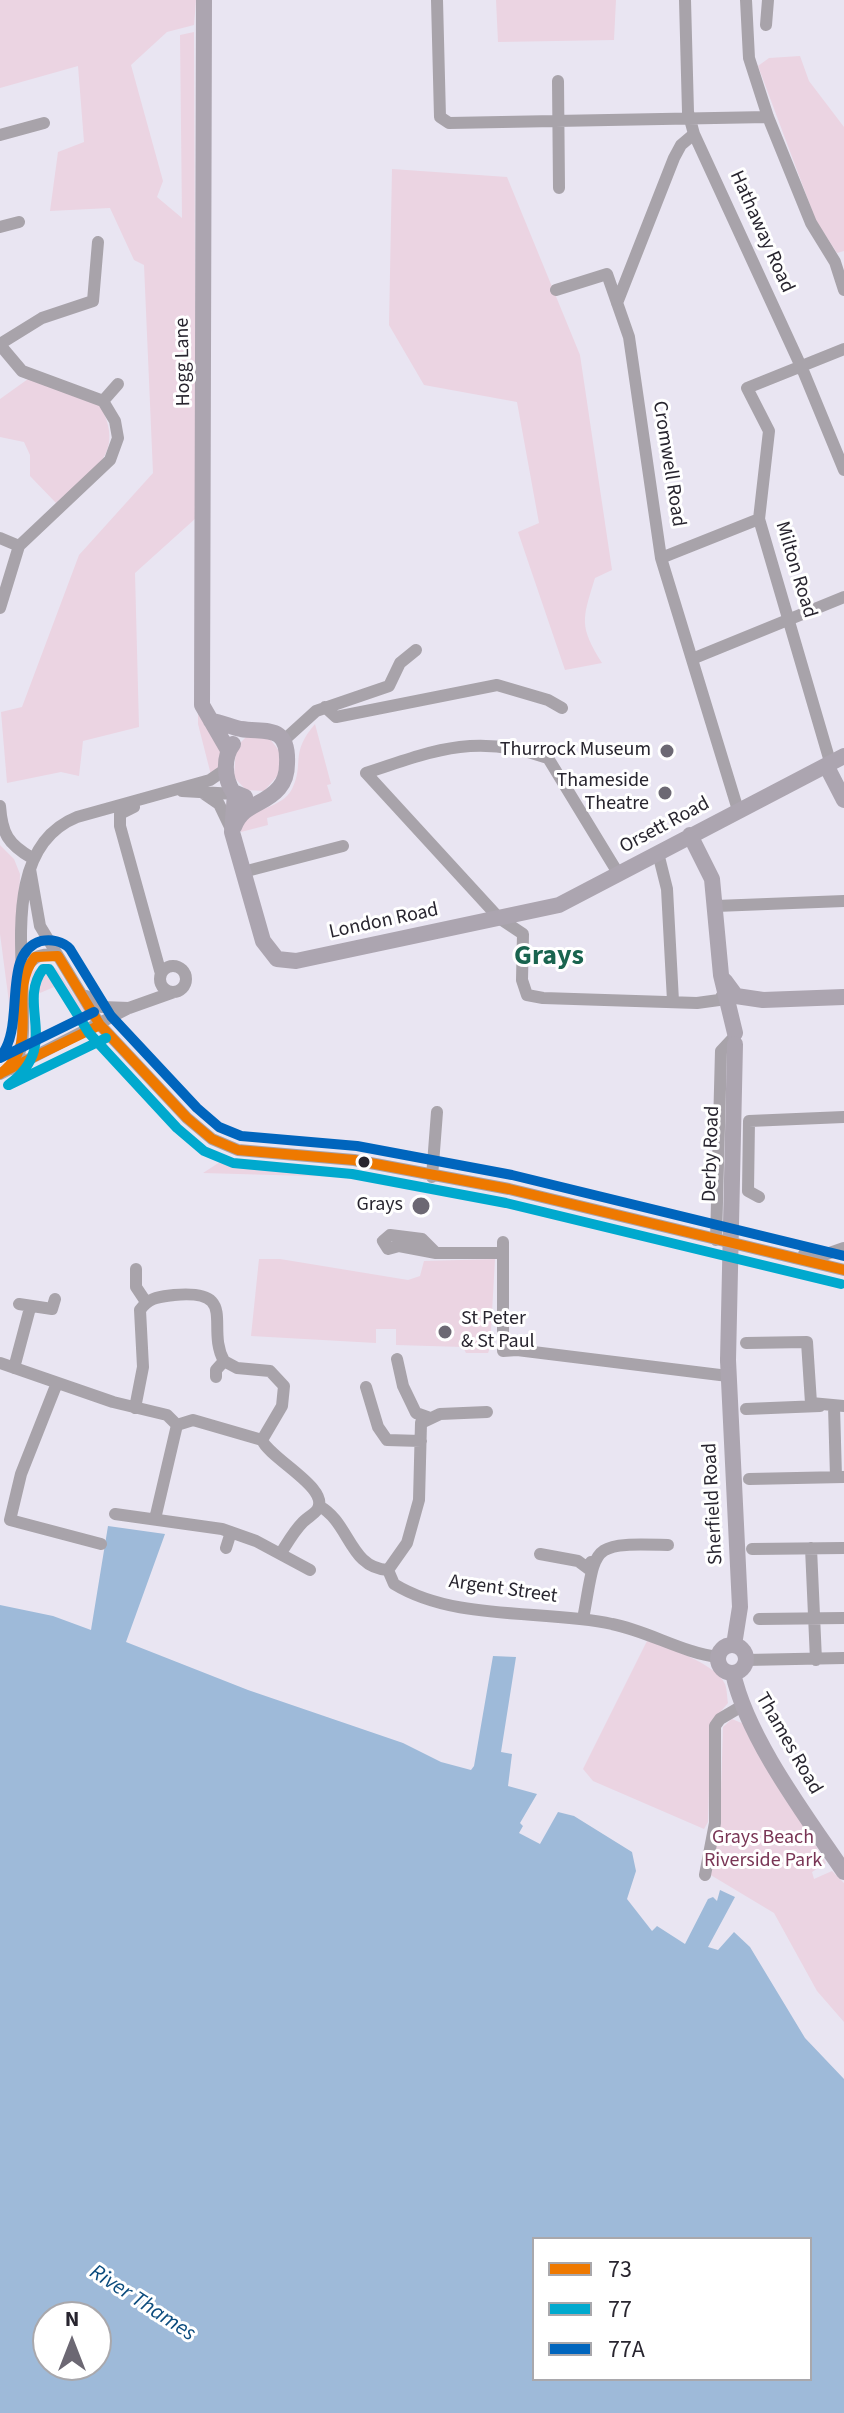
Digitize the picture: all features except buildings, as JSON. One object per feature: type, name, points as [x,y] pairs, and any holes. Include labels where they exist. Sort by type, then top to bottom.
[{"type":"main road","name":"Hogg Lane","points":[[204,0],[202,705],[228,750]]},
{"type":"main road","points":[[211,721],[246,730],[268,730],[283,741],[287,756],[286,772],[280,787],[238,814],[232,832]]},
{"type":"main road","points":[[243,872],[232,832],[235,794],[228,782],[226,769],[228,750],[246,730]]},
{"type":"main road","points":[[834,763],[844,800]]},
{"type":"main road","name":"Orsett Road","points":[[503,920],[564,903],[738,810],[834,763]]},
{"type":"main road","points":[[235,794],[267,797]]},
{"type":"main road","name":"Derby Road","points":[[690,835],[712,879],[721,975],[735,1038],[728,1368]]},
{"type":"main road","name":"London Road","points":[[243,872],[263,941],[277,959],[296,961],[503,920]]},
{"type":"main road","points":[[721,975],[736,996],[763,1000],[844,997]]},
{"type":"main road","points":[[735,1038],[742,1011],[763,1000]]},
{"type":"main road","name":"Sherfield Road","points":[[728,1368],[740,1607],[734,1645]]},
{"type":"main road","points":[[734,1645],[745,1652],[746,1660],[740,1670],[733,1673],[722,1668],[718,1657],[722,1649],[734,1645]]},
{"type":"main road","name":"Thames Road","points":[[733,1673],[742,1706],[801,1809],[844,1872]]},
{"type":"street","points":[[437,0],[440,117],[449,123],[690,121],[768,117]]},
{"type":"street","name":"Hathaway Road","points":[[685,0],[690,121],[694,134],[844,470]]},
{"type":"street","points":[[746,0],[749,58],[768,117],[811,223],[835,262],[844,290]]},
{"type":"street","points":[[766,25],[768,0]]},
{"type":"street","points":[[558,81],[559,188]]},
{"type":"street","points":[[0,135],[38,128]]},
{"type":"street","points":[[617,303],[674,158],[681,145],[694,134]]},
{"type":"street","points":[[0,608],[19,546],[110,460],[116,447],[117,429],[103,401],[22,371],[0,344],[42,318],[89,305],[96,294],[94,249]]},
{"type":"street","name":"Cromwell Road","points":[[556,290],[607,274],[629,337],[661,558],[738,810]]},
{"type":"street","points":[[799,367],[844,349]]},
{"type":"street","name":"Milton Road","points":[[799,367],[747,388],[769,431],[759,519],[834,763]]},
{"type":"street","points":[[103,401],[118,384]]},
{"type":"street","points":[[661,558],[759,519]]},
{"type":"street","points":[[0,538],[19,546]]},
{"type":"street","points":[[692,659],[844,597]]},
{"type":"street","points":[[283,741],[325,707],[389,686],[400,663],[416,650]]},
{"type":"street","points":[[325,707],[336,717],[497,685],[548,700],[562,708]]},
{"type":"street","points":[[618,873],[548,758],[509,745],[458,746],[432,750],[366,773],[503,920],[523,934],[522,980],[527,995],[673,1001],[719,1000],[724,993]]},
{"type":"street","points":[[5,1071],[19,1056],[23,1039],[21,931],[31,864],[42,840],[60,824],[216,778],[226,769]]},
{"type":"street","points":[[166,792],[235,794]]},
{"type":"street","points":[[200,792],[219,804],[232,832]]},
{"type":"street","points":[[142,799],[120,814],[128,860],[162,986],[174,992]]},
{"type":"street","points":[[0,806],[3,833],[31,864],[36,914],[100,1025],[201,1132],[238,1150],[354,1160],[509,1189],[716,1240],[789,1254],[839,1269]]},
{"type":"street","points":[[243,872],[343,846]]},
{"type":"street","points":[[658,853],[667,889],[673,1001]]},
{"type":"street","points":[[716,906],[844,901]]},
{"type":"street","points":[[5,1071],[129,1008],[182,988],[186,976],[180,967],[172,966],[152,943]]},
{"type":"street","points":[[22,978],[35,957],[46,954],[58,956]]},
{"type":"street","points":[[142,1003],[153,992],[160,976],[172,966]]},
{"type":"street","points":[[84,994],[102,1007],[129,1008]]},
{"type":"street","points":[[716,1240],[721,1051],[735,1038]]},
{"type":"street","points":[[23,1039],[30,1052],[46,1051]]},
{"type":"street","points":[[432,1177],[437,1112]]},
{"type":"street","points":[[759,1197],[748,1191],[749,1121],[844,1117]]},
{"type":"street","points":[[436,1253],[503,1247],[503,1351],[728,1368]]},
{"type":"street","points":[[789,1254],[830,1254],[844,1248]]},
{"type":"street","points":[[830,1254],[839,1269]]},
{"type":"street","points":[[136,1269],[136,1287],[146,1302]]},
{"type":"street","points":[[135,1408],[143,1367],[139,1315],[146,1302],[156,1297],[190,1294],[208,1298],[218,1311],[218,1346],[224,1361],[237,1368],[270,1371],[284,1386],[282,1406],[262,1440],[193,1420],[177,1425]]},
{"type":"street","points":[[14,1368],[25,1306],[47,1311],[52,1309],[55,1299]]},
{"type":"street","points":[[746,1343],[807,1342],[809,1397],[811,1403],[820,1406]]},
{"type":"street","points":[[397,1359],[403,1386],[416,1413],[430,1418]]},
{"type":"street","points":[[216,1377],[216,1370],[224,1361]]},
{"type":"street","points":[[0,1363],[135,1408],[167,1415],[177,1425]]},
{"type":"street","points":[[57,1383],[5,1519],[101,1544]]},
{"type":"street","points":[[366,1387],[363,1402],[387,1440],[421,1441]]},
{"type":"street","points":[[746,1409],[839,1406],[840,1477],[749,1479]]},
{"type":"street","points":[[388,1570],[407,1543],[419,1500],[421,1423],[440,1414],[487,1412]]},
{"type":"street","points":[[155,1519],[177,1425]]},
{"type":"street","name":"Argent Street","points":[[262,1440],[267,1450],[316,1491],[319,1506],[336,1519],[363,1562],[372,1569],[388,1570],[394,1584],[426,1598],[502,1612],[614,1624],[718,1657]]},
{"type":"street","points":[[281,1553],[293,1533],[319,1506]]},
{"type":"street","points":[[115,1514],[231,1532],[281,1553],[310,1570]]},
{"type":"street","points":[[226,1548],[231,1532]]},
{"type":"street","points":[[590,1570],[610,1545],[668,1545]]},
{"type":"street","points":[[811,1548],[816,1660]]},
{"type":"street","points":[[752,1549],[844,1548]]},
{"type":"street","points":[[583,1619],[592,1552]]},
{"type":"street","points":[[540,1554],[578,1561],[590,1570]]},
{"type":"street","points":[[759,1619],[844,1618]]},
{"type":"street","points":[[746,1660],[844,1658]]},
{"type":"street","points":[[705,1875],[715,1823],[715,1726],[720,1719],[742,1706]]},
{"type":"green space","points":[[0,0],[196,0],[194,25],[167,32],[131,65],[163,181],[157,197],[182,218],[180,35],[194,32],[196,518],[135,573],[139,727],[83,741],[79,776],[61,772],[7,783],[1,712],[22,707],[79,555],[153,473],[144,265],[134,260],[110,208],[50,211],[58,152],[84,142],[78,66],[0,88]]},
{"type":"green space","points":[[496,0],[616,0],[614,40],[498,42]]},
{"type":"green space","points":[[800,56],[809,81],[844,127],[844,251],[837,253],[816,221],[758,66],[769,58]]},
{"type":"green space","points":[[392,169],[507,177],[580,355],[612,570],[595,578],[585,614],[589,640],[602,663],[565,670],[518,532],[539,523],[517,402],[424,385],[389,325]]},
{"type":"green space","points":[[28,379],[100,405],[107,423],[107,450],[101,461],[56,503],[30,476],[30,455],[24,442],[0,437],[0,399]]},
{"type":"green space","points":[[198,708],[220,740],[222,763],[211,775],[198,724]]},
{"type":"green space","points":[[315,724],[331,784],[327,785],[332,801],[267,818],[268,825],[241,832],[240,825],[245,819],[281,801],[292,789],[302,743]]},
{"type":"green space","points":[[247,736],[270,739],[280,752],[279,774],[264,791],[246,790],[234,777],[236,747]]},
{"type":"green space","points":[[0,845],[14,859],[20,874],[15,1048],[0,934]]},
{"type":"green space","points":[[44,964],[56,968],[88,1016],[82,1024],[61,984],[33,996],[35,1033],[40,1043],[36,1045],[30,1039],[30,973]]},
{"type":"green space","points":[[223,1160],[379,1178],[203,1173]]},
{"type":"green space","points":[[259,1259],[280,1259],[408,1280],[420,1276],[424,1261],[495,1259],[490,1348],[488,1353],[466,1353],[463,1347],[396,1345],[396,1329],[376,1329],[376,1343],[251,1336]]},
{"type":"green space","points":[[647,1641],[701,1663],[720,1676],[726,1686],[728,1703],[711,1723],[708,1822],[704,1829],[593,1781],[583,1769]]},
{"type":"green space","name":"Grays Beach Riverside Park","points":[[732,1719],[744,1724],[826,1863],[812,1872],[814,1879],[832,1871],[844,1883],[844,2022],[817,1991],[774,1913],[709,1874],[720,1823],[723,1727]]},
{"type":"water","name":"River Thames","points":[[108,1526],[165,1534],[126,1642],[248,1690],[403,1743],[441,1762],[471,1770],[493,1656],[516,1657],[501,1752],[512,1754],[508,1786],[537,1794],[520,1823],[523,1826],[519,1833],[540,1844],[558,1812],[574,1816],[632,1852],[636,1871],[627,1899],[652,1931],[657,1926],[685,1944],[708,1899],[713,1897],[717,1901],[720,1890],[735,1897],[708,1947],[718,1950],[734,1932],[750,1947],[805,2038],[844,2079],[844,2413],[0,2413],[0,1605],[53,1616],[91,1630]]},
{"type":"transit line","name":"77A","points":[[0,1057],[8,1044],[12,1028],[21,960],[29,948],[41,941],[57,941],[70,949],[111,1016],[197,1108],[219,1127],[241,1136],[357,1146],[512,1175],[844,1256]]},
{"type":"transit line","name":"73","points":[[0,1074],[20,1048],[23,987],[27,972],[35,957],[58,956],[100,1025],[187,1118],[212,1139],[238,1150],[354,1160],[509,1189],[844,1270]]},
{"type":"transit line","name":"77","points":[[8,1085],[24,1070],[32,1055],[36,1041],[36,983],[43,969],[49,969],[89,1033],[177,1128],[204,1151],[233,1163],[352,1174],[506,1203],[841,1284]]},
{"type":"transit line","name":"77A","points":[[0,1058],[94,1012]]},
{"type":"transit line","name":"73","points":[[3,1072],[100,1025]]},
{"type":"transit line","name":"77","points":[[9,1085],[106,1038]]},
{"type":"place","name":"Thurrock Museum","points":[[667,751]]},
{"type":"place","name":"Thameside Theatre","points":[[665,793]]},
{"type":"place","name":"Grays","points":[[421,1206]]},
{"type":"place","name":"St Peter & St Paul","points":[[445,1332]]},
{"type":"district","name":"Grays","points":[[549,958]]}]
